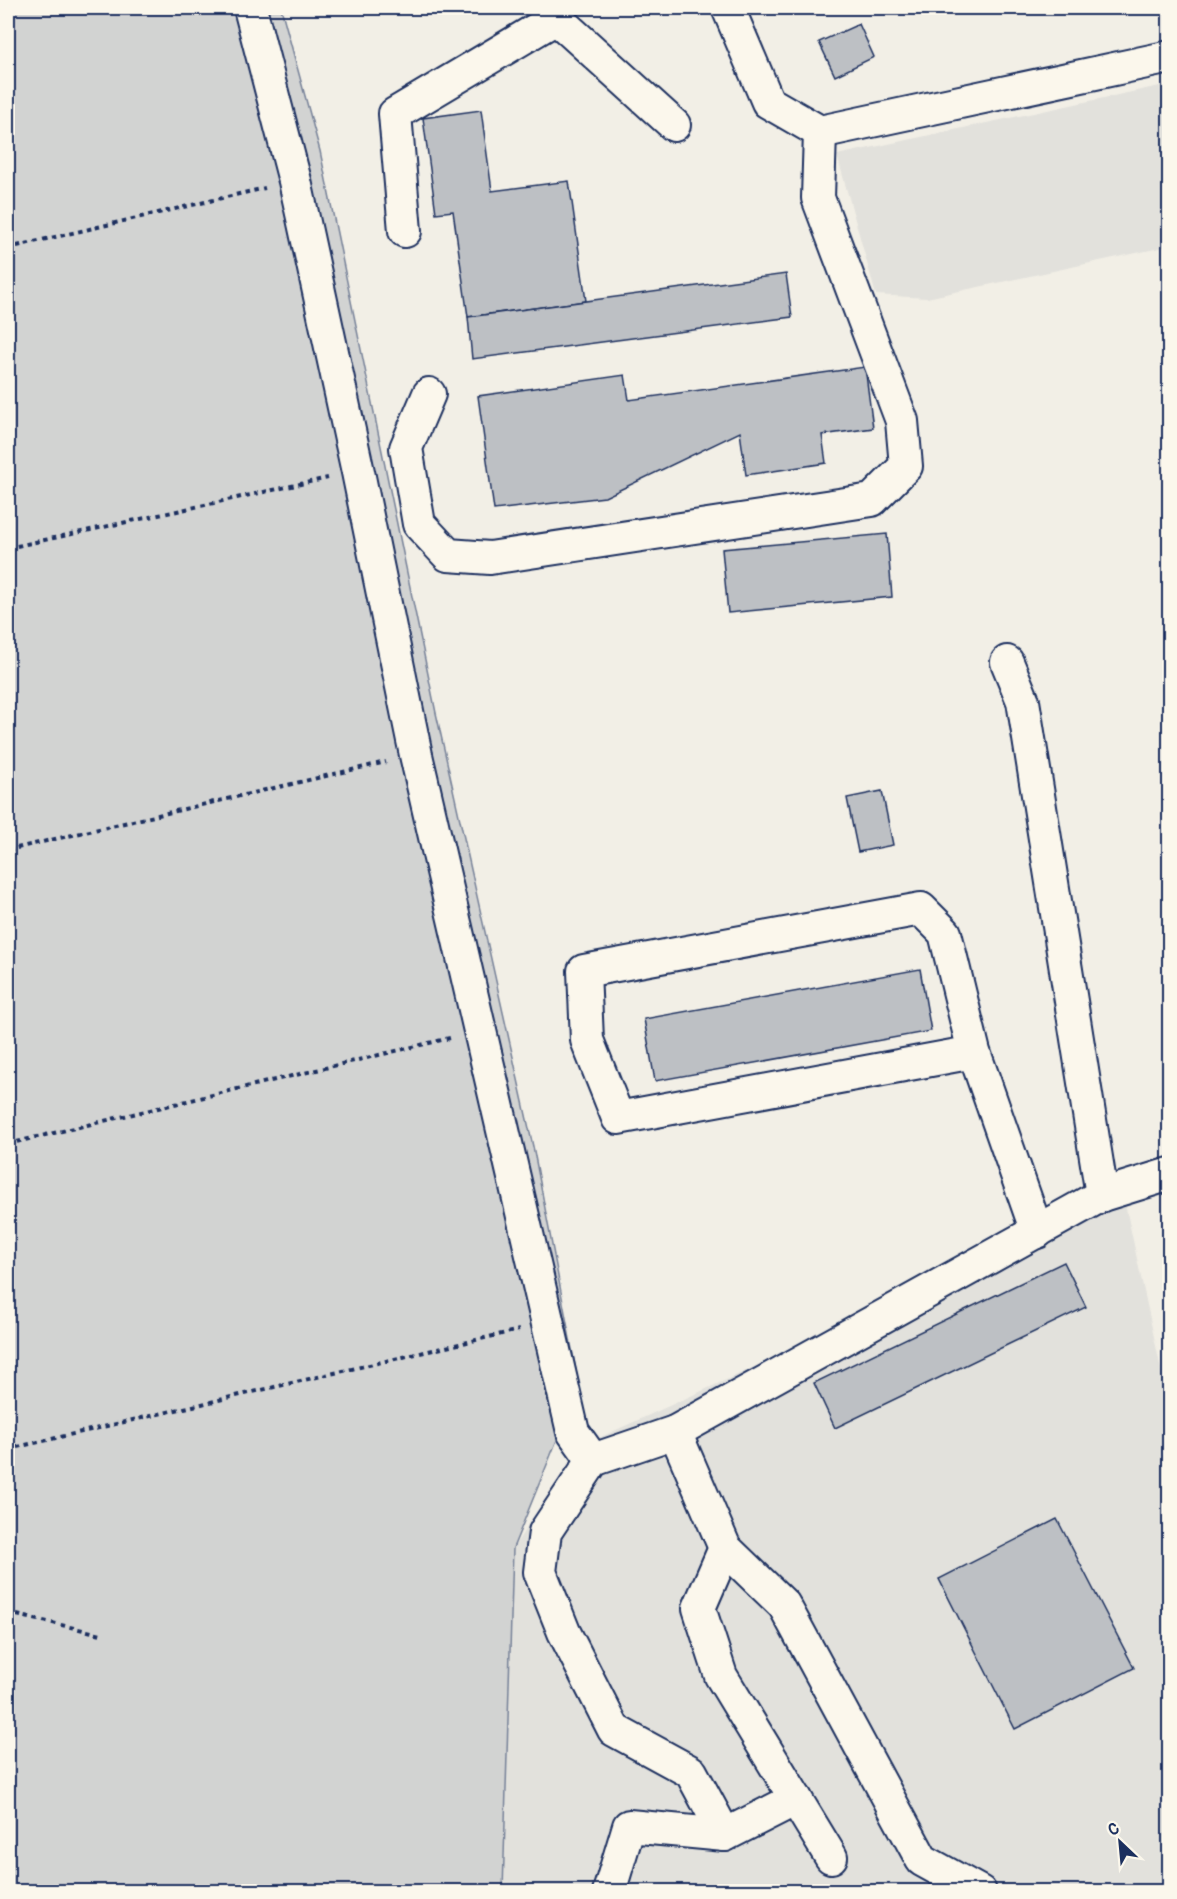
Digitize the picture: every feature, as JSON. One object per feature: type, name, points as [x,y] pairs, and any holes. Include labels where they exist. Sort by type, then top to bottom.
[{"type":"street","points":[[250,8],[295,181],[416,755],[573,1432],[593,1460]]},
{"type":"street","points":[[728,8],[768,102],[820,132],[1170,57]]},
{"type":"street","points":[[405,231],[395,114],[558,13],[674,125]]},
{"type":"street","points":[[429,394],[406,448],[419,524],[448,555],[490,558],[872,500],[906,466],[902,421],[818,198],[820,132]]},
{"type":"street","points":[[1007,662],[1023,701],[1102,1195]]},
{"type":"street","points":[[974,1052],[618,1118],[587,1040],[584,971],[921,909],[945,933],[974,1052],[1037,1232]]},
{"type":"street","points":[[725,1834],[691,1772],[614,1730],[564,1632],[540,1572],[545,1532],[593,1460],[675,1431],[1102,1195],[1170,1174]]},
{"type":"street","points":[[675,1431],[725,1548],[784,1605],[922,1860],[980,1892]]},
{"type":"street","points":[[725,1548],[699,1608],[722,1676],[831,1857]]},
{"type":"street","points":[[609,1892],[629,1826],[725,1834],[796,1799]]},
{"type":"path","points":[[8,248],[295,181]]},
{"type":"path","points":[[8,548],[358,472]]},
{"type":"path","points":[[8,850],[416,755]]},
{"type":"path","points":[[8,1144],[480,1031]]},
{"type":"path","points":[[8,1447],[13,1448],[549,1323]]},
{"type":"path","points":[[8,1613],[101,1634]]},
{"type":"shaded area","points":[[8,8],[281,8],[320,151],[436,713],[534,1151],[579,1386],[513,1548],[503,1891],[8,1892]]},
{"type":"shaded area","points":[[1169,84],[1169,246],[927,298],[876,295],[837,155]]},
{"type":"shaded area","points":[[1124,1199],[1169,1406],[1169,1891],[503,1892],[513,1548],[581,1446]]},
{"type":"building","points":[[859,24],[874,57],[835,76],[819,42]]},
{"type":"building","points":[[481,110],[492,191],[569,181],[586,301],[468,317],[453,211],[436,213],[423,118]]},
{"type":"building","points":[[786,274],[792,317],[472,359],[468,317]]},
{"type":"building","points":[[865,367],[873,428],[822,435],[826,463],[746,475],[740,432],[605,497],[494,510],[478,396],[625,375],[629,400]]},
{"type":"building","points":[[887,534],[892,597],[728,613],[722,549]]},
{"type":"building","points":[[882,791],[893,845],[858,852],[847,798]]},
{"type":"building","points":[[920,969],[931,1031],[655,1081],[644,1019]]},
{"type":"building","points":[[1064,1262],[1086,1307],[835,1428],[814,1383]]},
{"type":"building","points":[[1057,1519],[1134,1668],[1015,1729],[939,1579]]}]
